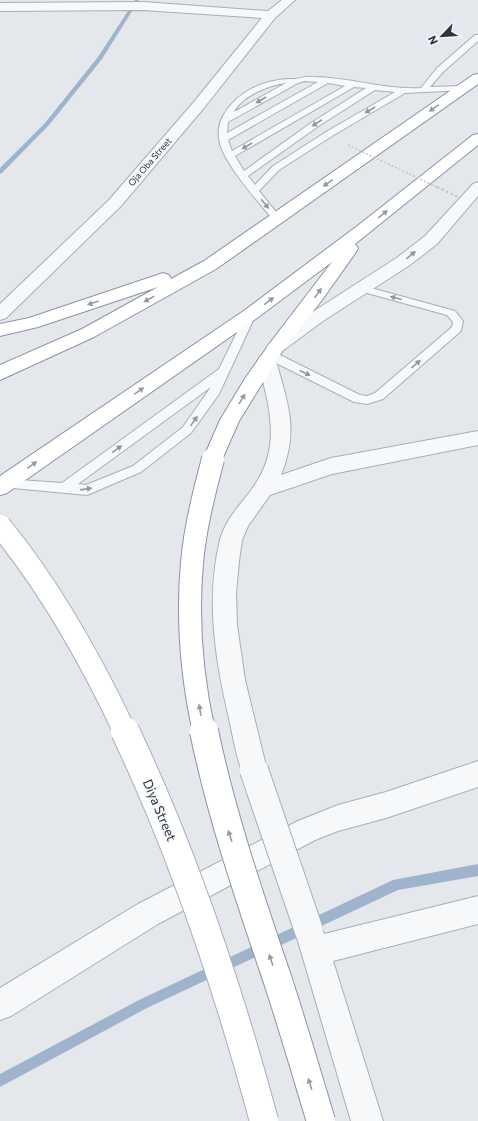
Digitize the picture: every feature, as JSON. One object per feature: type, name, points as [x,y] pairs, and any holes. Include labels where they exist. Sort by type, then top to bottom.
[{"type":"main road","points":[[0,385],[88,332],[210,265],[478,78]]},
{"type":"main road","points":[[3,485],[251,314],[362,231],[478,138]]},
{"type":"main road","points":[[321,1121],[290,1018],[221,811],[205,744],[197,694],[191,617],[192,565],[200,510],[213,460],[230,420],[271,355],[316,296],[362,231]]},
{"type":"main road","points":[[0,330],[46,318],[210,265]]},
{"type":"main road","points":[[0,373],[88,332]]},
{"type":"main road","name":"Diya Street","points":[[0,526],[59,607],[114,707],[165,818],[209,932],[248,1057],[264,1121]]},
{"type":"street","name":"Oja Oba Street","points":[[0,314],[115,203],[198,106],[271,16],[289,0]]},
{"type":"street","points":[[0,7],[123,5],[271,16]]},
{"type":"street","points":[[367,1121],[312,941],[254,770],[236,696],[226,632],[226,571],[232,538],[248,508],[263,489],[275,466],[282,428],[271,355],[317,317],[404,261],[431,240],[478,187]]},
{"type":"street","points":[[263,489],[332,466],[478,438]]},
{"type":"street","points":[[0,1005],[148,914],[307,830],[338,818],[386,805],[478,774]]},
{"type":"street","points":[[312,941],[478,910]]},
{"type":"lane","points":[[423,90],[440,70],[478,37]]},
{"type":"lane","points":[[278,219],[229,156],[223,139],[222,130],[224,121],[233,106],[258,89],[280,80],[304,79],[403,91],[462,88]]},
{"type":"lane","points":[[223,139],[326,81]]},
{"type":"lane","points":[[229,156],[353,84]]},
{"type":"lane","points":[[244,174],[314,125],[374,87]]},
{"type":"lane","points":[[254,190],[276,168],[329,134],[403,91]]},
{"type":"lane","points":[[271,355],[358,399],[367,400],[379,396],[457,328],[458,321],[451,313],[360,288]]},
{"type":"lane","points":[[3,485],[87,490],[137,469],[187,430],[213,394],[251,314]]},
{"type":"lane","points":[[64,489],[225,370]]},
{"type":"path","points":[[348,145],[460,198]]},
{"type":"waterway","points":[[0,172],[47,124],[100,58],[137,0]]},
{"type":"waterway","points":[[0,1081],[143,1004],[397,884],[478,870]]}]
